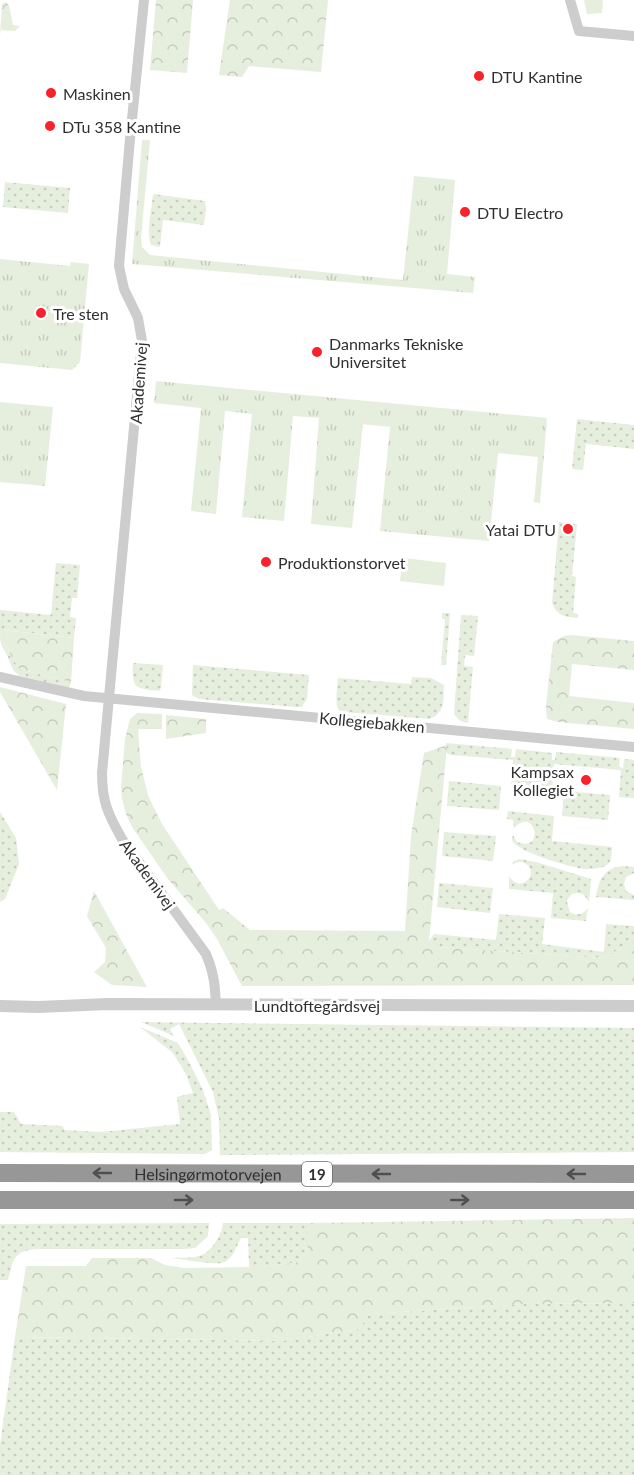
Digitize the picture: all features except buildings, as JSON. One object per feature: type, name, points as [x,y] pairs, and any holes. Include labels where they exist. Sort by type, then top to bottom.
[{"type":"highway","name":"Helsingørmotorvejen","points":[[0,1173],[634,1174]]},
{"type":"highway","name":"Helsingørmotorvejen","points":[[0,1200],[634,1200]]},
{"type":"street","name":"Akademivej","points":[[144,0],[119,266],[124,289],[138,318],[142,341],[102,789],[104,804],[122,839],[206,954],[215,981],[216,1005]]},
{"type":"street","points":[[570,0],[579,31],[634,36]]},
{"type":"street","points":[[0,677],[72,694],[109,699]]},
{"type":"street","name":"Kollegiebakken","points":[[109,699],[634,747]]},
{"type":"street","name":"Lundtoftegårdsvej","points":[[0,1006],[108,1004],[634,1006]]},
{"type":"green space","points":[[156,0],[193,0],[187,73],[150,70]]},
{"type":"green space","points":[[230,0],[328,0],[321,72],[249,66],[242,77],[219,75]]},
{"type":"green space","points":[[584,0],[603,0],[602,13],[587,14]]},
{"type":"green space","points":[[6,2],[13,25],[20,26],[15,31],[1,30],[0,35],[2,4]]},
{"type":"green space","points":[[142,140],[150,140],[141,238],[142,247],[150,255],[403,280],[414,176],[455,180],[447,274],[475,277],[473,293],[132,264]]},
{"type":"green space","points":[[5,182],[70,188],[68,213],[3,207]]},
{"type":"green space","points":[[153,194],[205,201],[204,225],[163,220],[160,247],[151,245],[149,227]]},
{"type":"green space","points":[[0,259],[70,266],[71,262],[89,264],[80,362],[72,370],[0,363]]},
{"type":"green space","points":[[156,381],[547,418],[540,503],[534,502],[538,457],[498,453],[489,541],[380,531],[390,427],[363,424],[352,528],[311,524],[319,418],[293,416],[284,521],[242,517],[252,414],[225,411],[216,514],[191,511],[201,408],[154,403]]},
{"type":"green space","points":[[0,402],[53,407],[45,486],[0,482]]},
{"type":"green space","points":[[577,419],[634,425],[634,449],[586,444],[583,470],[572,469]]},
{"type":"green space","points":[[559,522],[577,524],[572,576],[576,577],[573,613],[578,614],[578,618],[562,615],[556,611],[552,603]]},
{"type":"green space","points":[[403,558],[446,563],[444,586],[400,581]]},
{"type":"green space","points":[[56,563],[80,565],[77,598],[72,598],[70,617],[76,618],[74,638],[0,631],[0,610],[51,615]]},
{"type":"green space","points":[[442,613],[450,613],[446,665],[441,665],[445,619],[442,619]]},
{"type":"green space","points":[[461,615],[478,616],[474,656],[465,655],[464,666],[473,667],[468,723],[463,722],[454,714]]},
{"type":"green space","points":[[0,631],[74,638],[71,682],[19,669],[0,636]]},
{"type":"green space","points":[[571,635],[634,641],[634,670],[572,664],[569,696],[634,703],[634,729],[547,719],[546,706],[553,642]]},
{"type":"green space","points":[[0,636],[19,669],[71,682],[69,688],[20,676],[12,667],[1,644]]},
{"type":"green space","points":[[133,663],[163,665],[159,691],[136,686],[133,678]]},
{"type":"green space","points":[[193,665],[309,675],[307,698],[302,707],[199,699],[192,694]]},
{"type":"green space","points":[[412,677],[431,678],[444,685],[441,710],[429,719],[339,710],[336,699],[338,678],[411,684]]},
{"type":"green space","points":[[0,687],[66,704],[57,790],[0,692]]},
{"type":"green space","points":[[137,713],[162,714],[162,729],[138,729],[141,767],[148,795],[162,824],[219,910],[223,908],[250,930],[405,931],[411,836],[424,753],[447,745],[429,941],[435,947],[604,958],[628,944],[634,944],[634,985],[242,986],[217,939],[168,879],[132,827],[126,814],[121,787],[125,739],[130,719]]},
{"type":"green space","points":[[166,715],[206,719],[206,733],[166,739]]},
{"type":"green space","points":[[446,743],[512,749],[511,757],[515,757],[516,749],[552,753],[552,760],[555,760],[556,752],[620,758],[619,766],[623,769],[624,759],[634,760],[634,798],[619,797],[621,770],[554,764],[552,790],[511,787],[513,760],[451,755],[445,752]]},
{"type":"green space","points":[[449,781],[501,786],[499,810],[447,806]]},
{"type":"green space","points":[[564,791],[610,795],[608,820],[562,816]]},
{"type":"green space","points":[[508,811],[554,816],[552,841],[612,847],[610,861],[603,867],[585,869],[527,852],[515,844],[512,839],[513,835],[517,842],[526,844],[532,841],[534,831],[532,825],[521,822],[514,828],[513,820],[507,819]]},
{"type":"green space","points":[[0,812],[16,838],[19,864],[5,899],[0,902]]},
{"type":"green space","points":[[444,832],[496,836],[493,861],[442,856]]},
{"type":"green space","points":[[519,859],[591,879],[589,902],[584,895],[576,893],[569,897],[567,902],[570,912],[575,914],[582,913],[588,908],[586,921],[551,918],[553,893],[509,889],[509,876],[519,883],[523,883],[530,877],[530,868],[524,863],[519,862],[512,865]]},
{"type":"green space","points":[[623,866],[634,867],[634,873],[626,877],[624,884],[626,891],[634,895],[634,900],[596,897],[599,885],[607,872]]},
{"type":"green space","points":[[439,883],[493,888],[490,913],[437,907]]},
{"type":"green space","points":[[94,891],[147,987],[112,985],[94,972],[105,962],[106,948],[87,916]]},
{"type":"green space","points":[[499,914],[545,918],[542,944],[604,952],[606,924],[634,926],[634,944],[628,944],[604,958],[435,947],[429,941],[434,934],[496,940]]},
{"type":"green space","points":[[141,1022],[634,1028],[634,1152],[220,1155],[219,1119],[213,1092],[179,1024],[170,1029],[174,1036]]},
{"type":"green space","points":[[140,1027],[178,1043],[203,1090],[211,1115],[212,1150],[205,1154],[0,1152],[0,1112],[14,1112],[21,1124],[63,1126],[64,1130],[101,1132],[180,1124],[177,1097],[193,1093],[186,1074],[173,1053]]},
{"type":"green space","points":[[634,1218],[634,1303],[524,1304],[369,1314],[359,1329],[281,1341],[15,1337],[26,1266],[86,1266],[92,1258],[151,1258],[165,1265],[184,1268],[261,1267],[299,1262],[308,1246],[308,1223]]},
{"type":"green space","points":[[209,1223],[208,1236],[195,1248],[28,1250],[15,1258],[8,1280],[0,1280],[0,1224]]},
{"type":"green space","points":[[223,1223],[308,1223],[308,1246],[299,1262],[261,1267],[249,1267],[248,1238],[241,1238],[233,1254],[225,1262],[207,1263],[172,1258],[195,1257],[206,1253],[216,1241]]},
{"type":"green space","points":[[634,1303],[634,1475],[0,1475],[0,1445],[15,1337],[281,1341],[359,1329],[369,1314],[524,1304]]},
{"type":"place","name":"DTU Kantine","points":[[479,76]]},
{"type":"place","name":"Maskinen","points":[[51,93]]},
{"type":"place","name":"DTu 358 Kantine","points":[[50,126]]},
{"type":"place","name":"DTU Electro","points":[[465,212]]},
{"type":"place","name":"Tre sten","points":[[41,313]]},
{"type":"place","name":"Danmarks Tekniske Universitet","points":[[317,352]]},
{"type":"place","name":"Yatai DTU","points":[[568,529]]},
{"type":"place","name":"Produktionstorvet","points":[[266,562]]},
{"type":"place","name":"Kampsax Kollegiet","points":[[586,780]]}]
